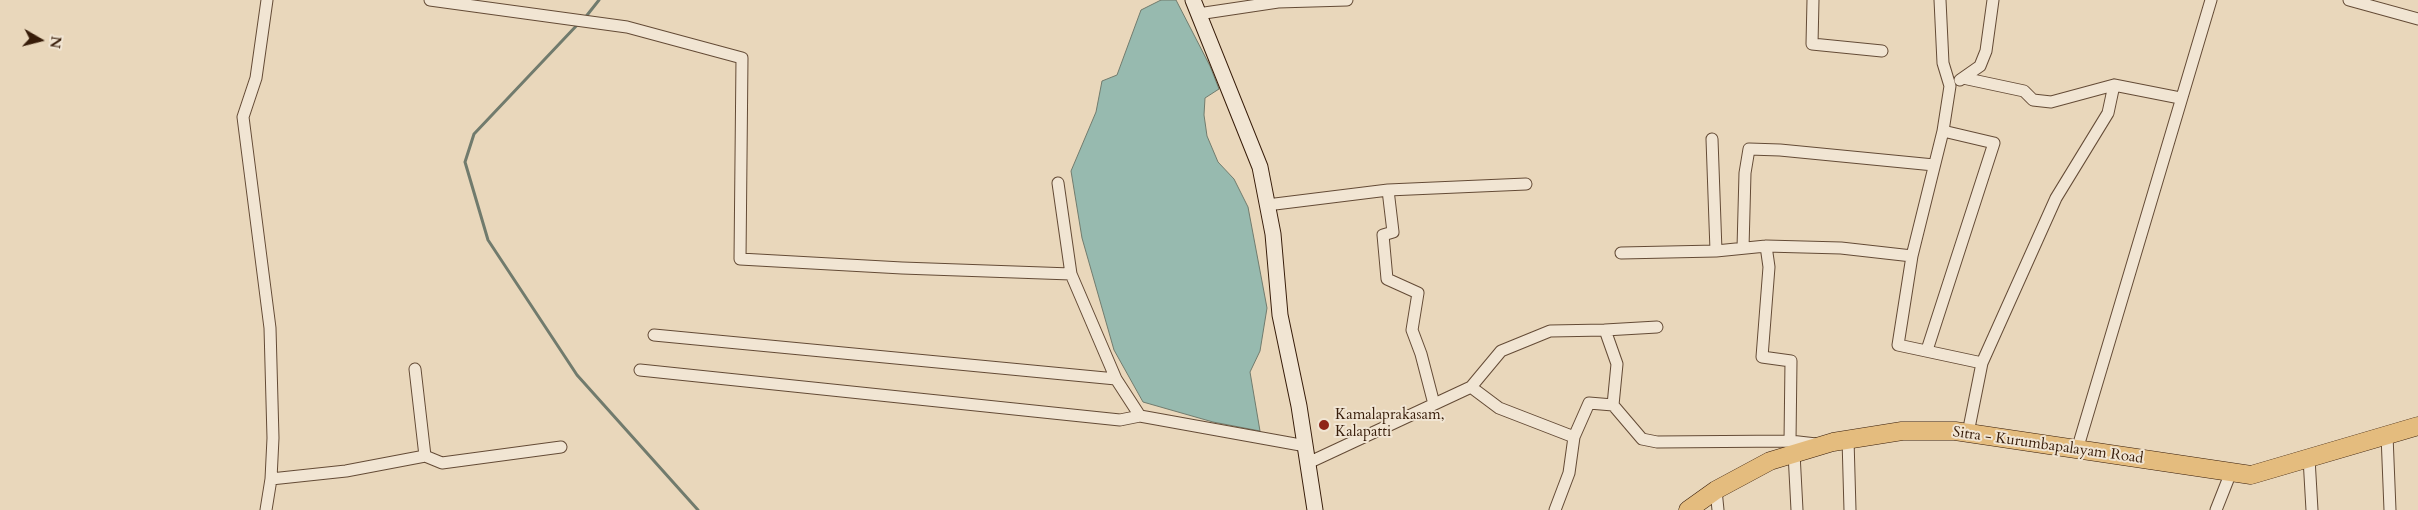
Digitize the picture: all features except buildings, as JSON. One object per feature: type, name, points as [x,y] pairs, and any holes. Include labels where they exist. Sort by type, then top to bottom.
[{"type":"main road","points":[[1196,7],[1260,167],[1273,234],[1280,316],[1306,446],[1315,510]]},
{"type":"main road","name":"Sitra - Kurumbapalayam Road","points":[[1688,510],[1716,490],[1792,447],[1824,444],[1902,431],[1968,433],[2250,475],[2418,426]]},
{"type":"street","points":[[266,510],[271,479],[273,438],[270,328],[243,117],[256,78],[268,0]]},
{"type":"street","points":[[430,0],[627,27],[742,58],[740,259],[902,268],[1071,274]]},
{"type":"street","points":[[1196,7],[1347,0]]},
{"type":"street","points":[[1813,0],[1812,44],[1882,51]]},
{"type":"street","points":[[1940,0],[1943,63],[1950,86],[1943,131],[1912,256],[1898,345],[1982,363]]},
{"type":"street","points":[[1950,86],[1980,66],[1986,51],[1993,0]]},
{"type":"street","points":[[2078,450],[2180,98],[2211,0]]},
{"type":"street","points":[[2349,0],[2418,19]]},
{"type":"street","points":[[1963,78],[2024,91],[2033,100],[2051,102],[2114,86],[2180,98]]},
{"type":"street","points":[[1968,433],[1982,363],[2056,198],[2108,113],[2114,86]]},
{"type":"street","points":[[1927,350],[1994,143],[1943,131]]},
{"type":"street","points":[[1712,139],[1716,251]]},
{"type":"street","points":[[1743,248],[1745,181],[1749,149],[1780,150],[1934,165]]},
{"type":"street","points":[[1058,183],[1071,274],[1093,320],[1116,379],[1140,416]]},
{"type":"street","points":[[1267,205],[1388,190],[1526,184]]},
{"type":"street","points":[[1388,190],[1393,232],[1383,235],[1387,280],[1418,293],[1412,330],[1421,354],[1434,404]]},
{"type":"street","points":[[1621,253],[1716,251],[1766,246],[1841,248],[1912,256]]},
{"type":"street","points":[[1766,246],[1769,267],[1762,357],[1791,362],[1792,447],[1797,510]]},
{"type":"street","points":[[1308,463],[1471,387],[1501,351],[1550,331],[1657,327]]},
{"type":"street","points":[[1605,330],[1617,364],[1613,405]]},
{"type":"street","points":[[654,334],[1116,379]]},
{"type":"street","points":[[415,369],[425,456]]},
{"type":"street","points":[[640,370],[1120,420],[1140,416],[1306,446]]},
{"type":"street","points":[[1471,387],[1499,408],[1574,437]]},
{"type":"street","points":[[1556,510],[1570,473],[1574,437],[1589,403],[1613,405],[1642,438],[1657,442],[1792,447]]},
{"type":"street","points":[[2387,435],[2390,510]]},
{"type":"street","points":[[1848,439],[1850,510]]},
{"type":"street","points":[[271,479],[346,471],[425,456],[442,463],[561,447]]},
{"type":"street","points":[[2309,458],[2312,510]]},
{"type":"street","points":[[2216,510],[2231,472]]},
{"type":"street","points":[[1716,490],[1718,510]]},
{"type":"water","points":[[1161,0],[1176,0],[1210,66],[1219,89],[1205,98],[1204,115],[1207,136],[1218,162],[1234,179],[1248,207],[1267,308],[1260,351],[1250,372],[1260,431],[1213,422],[1143,402],[1114,350],[1082,238],[1071,171],[1096,112],[1102,81],[1117,75],[1141,10]]},
{"type":"waterway","points":[[584,19],[599,0]]},
{"type":"waterway","points":[[579,23],[474,134],[465,162],[488,240],[577,375],[698,510]]},
{"type":"place","name":"Kamalaprakasam, Kalapatti","points":[[1324,425]]}]
